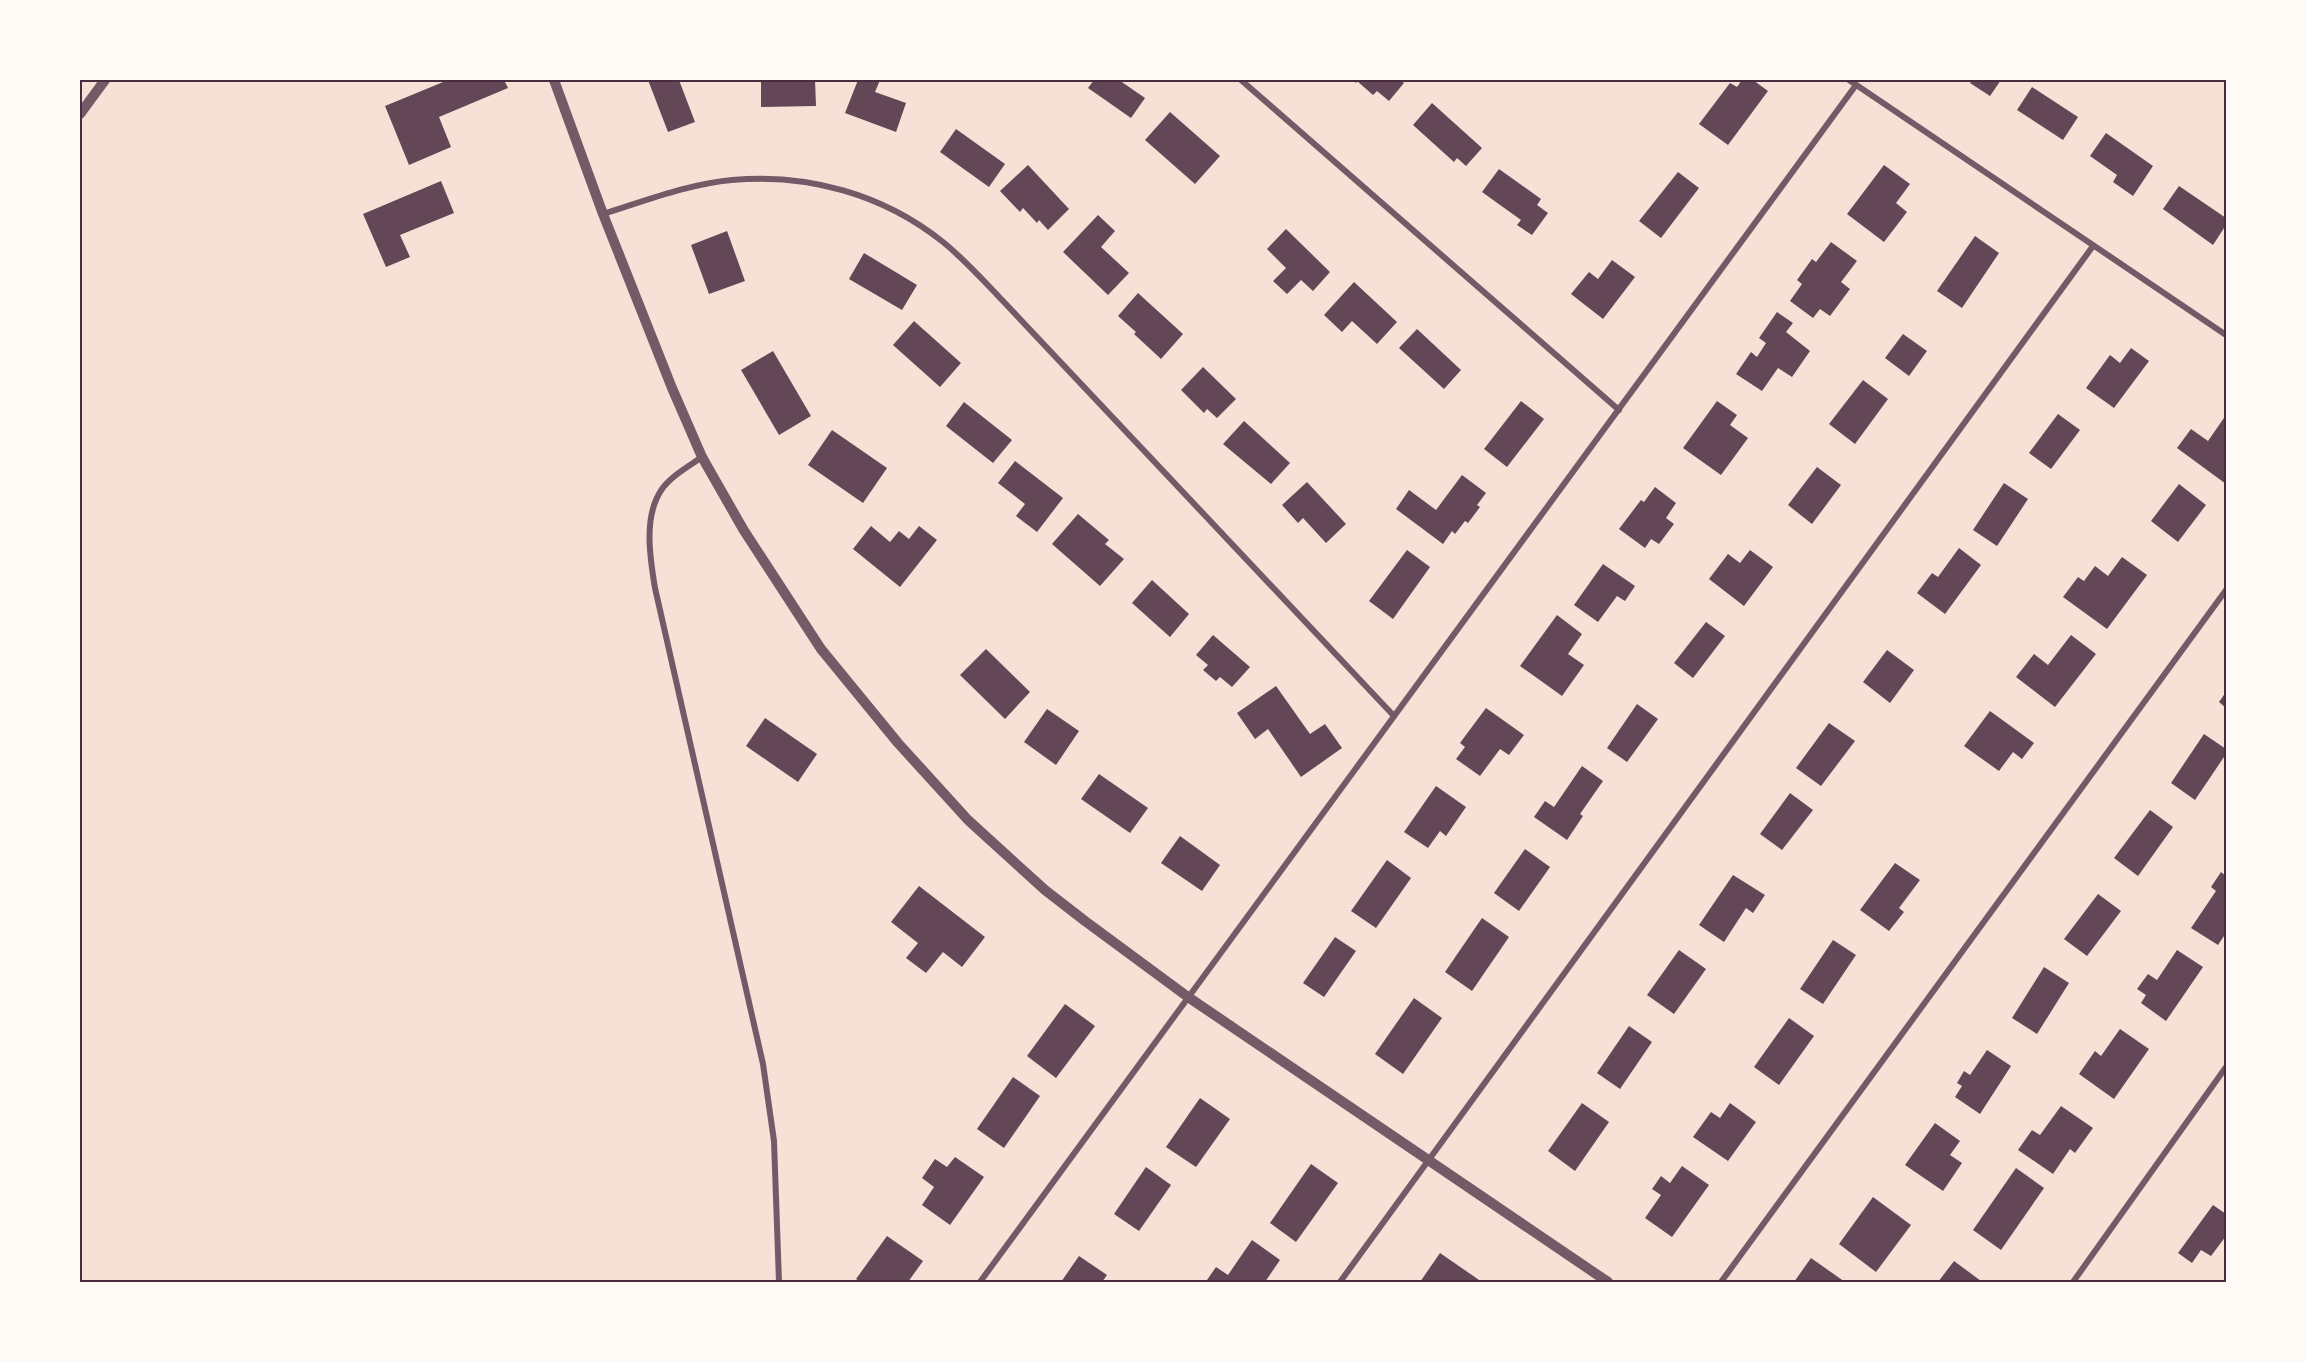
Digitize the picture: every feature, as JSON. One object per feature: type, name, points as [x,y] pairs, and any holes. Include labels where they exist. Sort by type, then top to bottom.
[{"type":"street","points":[[80,114],[105,80]]},
{"type":"street","points":[[554,80],[603,214],[702,457],[743,529],[821,649],[926,774],[968,820],[1045,890],[1126,953],[1608,1282]]},
{"type":"street","points":[[1241,80],[1618,410]]},
{"type":"street","points":[[1849,80],[2226,335]]},
{"type":"street","points":[[980,1282],[1856,85]]},
{"type":"street","points":[[603,214],[684,188],[731,180],[772,178],[837,188],[891,208],[917,224],[943,242],[994,292],[1394,716]]},
{"type":"street","points":[[1340,1282],[2093,246]]},
{"type":"street","points":[[702,457],[663,487],[657,499],[650,534],[650,556],[655,588],[763,1064],[774,1141],[779,1282]]},
{"type":"street","points":[[1721,1282],[2226,591]]},
{"type":"street","points":[[2073,1282],[2226,1067]]},
{"type":"building","points":[[448,80],[504,80],[508,88],[439,117],[451,147],[409,165],[385,106]]},
{"type":"building","points":[[648,80],[679,80],[695,122],[668,132]]},
{"type":"building","points":[[761,80],[815,80],[816,106],[761,107]]},
{"type":"building","points":[[858,80],[880,80],[875,92],[906,103],[896,132],[845,113]]},
{"type":"building","points":[[1094,80],[1119,80],[1145,98],[1131,118],[1088,88]]},
{"type":"building","points":[[1352,80],[1400,80],[1404,83],[1389,101],[1377,91],[1373,95],[1357,81],[1356,83]]},
{"type":"building","points":[[1742,80],[1753,80],[1768,91],[1728,145],[1699,124],[1730,83],[1737,87]]},
{"type":"building","points":[[1972,80],[2001,80],[1990,96],[1970,83]]},
{"type":"building","points":[[2032,87],[2078,117],[2063,140],[2017,110]]},
{"type":"building","points":[[1432,103],[1482,148],[1466,166],[1457,158],[1454,162],[1413,125]]},
{"type":"building","points":[[1170,112],[1220,156],[1195,184],[1145,140]]},
{"type":"building","points":[[956,129],[1005,164],[989,187],[940,152]]},
{"type":"building","points":[[2106,133],[2153,166],[2133,196],[2113,182],[2117,175],[2090,156]]},
{"type":"building","points":[[1028,165],[1069,209],[1048,230],[1039,220],[1037,223],[1023,208],[1020,212],[1000,191]]},
{"type":"building","points":[[1884,165],[1910,184],[1896,203],[1907,212],[1884,242],[1847,214]]},
{"type":"building","points":[[1499,169],[1541,199],[1537,205],[1548,213],[1532,235],[1517,225],[1521,220],[1482,192]]},
{"type":"building","points":[[1678,172],[1699,188],[1661,238],[1639,221]]},
{"type":"building","points":[[441,181],[454,213],[400,235],[410,257],[386,267],[363,214]]},
{"type":"building","points":[[2179,186],[2226,218],[2226,225],[2213,245],[2163,209]]},
{"type":"building","points":[[1098,215],[1115,231],[1101,247],[1129,273],[1108,295],[1063,252]]},
{"type":"building","points":[[1286,229],[1330,272],[1313,291],[1301,280],[1287,294],[1273,281],[1286,268],[1267,249]]},
{"type":"building","points":[[727,231],[745,281],[709,294],[691,245]]},
{"type":"building","points":[[1975,236],[1999,253],[1962,308],[1937,291]]},
{"type":"building","points":[[1831,242],[1857,261],[1841,282],[1850,289],[1830,316],[1820,309],[1813,318],[1790,301],[1802,284],[1797,280],[1812,259],[1816,262]]},
{"type":"building","points":[[864,253],[917,285],[902,310],[849,279]]},
{"type":"building","points":[[1612,260],[1635,277],[1603,319],[1571,294],[1589,272],[1598,279]]},
{"type":"building","points":[[1354,282],[1397,322],[1377,344],[1352,321],[1342,332],[1324,315]]},
{"type":"building","points":[[1138,293],[1183,334],[1161,359],[1118,316]]},
{"type":"building","points":[[1777,312],[1793,323],[1786,332],[1810,351],[1792,377],[1778,368],[1762,391],[1736,374],[1751,352],[1757,357],[1766,343],[1759,338]]},
{"type":"building","points":[[914,321],[961,363],[940,387],[893,345]]},
{"type":"building","points":[[1417,329],[1461,370],[1444,389],[1399,348]]},
{"type":"building","points":[[1903,334],[1927,351],[1909,376],[1885,358]]},
{"type":"building","points":[[2131,348],[2149,361],[2114,408],[2086,388],[2110,355],[2120,363]]},
{"type":"building","points":[[773,351],[811,416],[779,435],[741,370]]},
{"type":"building","points":[[1203,367],[1236,399],[1217,418],[1207,409],[1204,413],[1181,390]]},
{"type":"building","points":[[1863,380],[1888,399],[1855,444],[1829,424]]},
{"type":"building","points":[[1521,401],[1544,419],[1507,467],[1484,449]]},
{"type":"building","points":[[1717,401],[1737,415],[1730,425],[1748,438],[1721,475],[1683,448]]},
{"type":"building","points":[[964,402],[1012,440],[993,463],[946,426]]},
{"type":"building","points":[[2058,414],[2080,430],[2051,469],[2029,453]]},
{"type":"building","points":[[2226,415],[2226,484],[2177,448],[2191,429],[2208,441]]},
{"type":"building","points":[[1244,421],[1290,463],[1271,484],[1223,444]]},
{"type":"building","points":[[832,430],[887,468],[863,503],[808,465]]},
{"type":"building","points":[[1015,461],[1063,498],[1037,532],[1016,516],[1025,504],[998,483]]},
{"type":"building","points":[[1817,467],[1841,485],[1812,524],[1788,505]]},
{"type":"building","points":[[1462,475],[1486,493],[1477,505],[1480,507],[1468,523],[1465,521],[1455,534],[1452,531],[1443,544],[1396,509],[1409,490],[1436,510]]},
{"type":"building","points":[[1307,482],[1346,524],[1326,543],[1303,518],[1298,523],[1282,505]]},
{"type":"building","points":[[2004,483],[2028,499],[1997,546],[1973,530]]},
{"type":"building","points":[[2179,484],[2206,505],[2178,542],[2151,521]]},
{"type":"building","points":[[1655,487],[1676,503],[1666,518],[1674,524],[1659,544],[1651,539],[1645,548],[1619,529],[1641,500],[1644,502]]},
{"type":"building","points":[[1078,514],[1109,540],[1105,544],[1124,559],[1100,586],[1052,544]]},
{"type":"building","points":[[871,526],[890,542],[899,531],[909,539],[919,526],[937,540],[900,587],[853,549]]},
{"type":"building","points":[[1959,548],[1981,565],[1945,614],[1917,593],[1932,573],[1938,577]]},
{"type":"building","points":[[1407,550],[1430,567],[1393,619],[1369,601]]},
{"type":"building","points":[[1750,550],[1773,567],[1744,606],[1709,579],[1728,554],[1740,563]]},
{"type":"building","points":[[2122,557],[2147,575],[2107,629],[2063,597],[2078,577],[2084,581],[2095,566],[2108,576]]},
{"type":"building","points":[[1603,564],[1635,586],[1625,601],[1617,596],[1598,622],[1574,605]]},
{"type":"building","points":[[1152,580],[1189,614],[1170,637],[1132,603]]},
{"type":"building","points":[[1557,615],[1582,634],[1568,654],[1584,665],[1562,696],[1520,666]]},
{"type":"building","points":[[1706,622],[1725,636],[1693,678],[1674,663]]},
{"type":"building","points":[[1213,635],[1250,667],[1232,687],[1220,677],[1216,681],[1203,670],[1208,665],[1196,655]]},
{"type":"building","points":[[2071,635],[2096,654],[2055,707],[2016,677],[2034,654],[2048,665]]},
{"type":"building","points":[[986,649],[1030,692],[1005,719],[960,675]]},
{"type":"building","points":[[1887,650],[1914,670],[1890,703],[1863,682]]},
{"type":"building","points":[[1276,686],[1310,734],[1325,724],[1342,748],[1301,777],[1268,729],[1255,739],[1237,713]]},
{"type":"building","points":[[2226,692],[2226,708],[2219,702]]},
{"type":"building","points":[[1637,704],[1658,719],[1627,762],[1607,748]]},
{"type":"building","points":[[1486,708],[1524,735],[1509,755],[1500,749],[1480,776],[1456,759],[1465,747],[1460,743]]},
{"type":"building","points":[[1047,709],[1079,731],[1056,765],[1024,742]]},
{"type":"building","points":[[1990,711],[2034,743],[2022,759],[2013,752],[1999,771],[1964,746]]},
{"type":"building","points":[[765,718],[817,754],[798,782],[746,746]]},
{"type":"building","points":[[1829,723],[1855,741],[1821,786],[1796,768]]},
{"type":"building","points":[[2204,734],[2226,749],[2226,754],[2195,800],[2171,783]]},
{"type":"building","points":[[1582,766],[1603,781],[1580,814],[1583,816],[1567,840],[1534,817],[1545,801],[1554,807]]},
{"type":"building","points":[[1099,774],[1148,808],[1130,833],[1081,799]]},
{"type":"building","points":[[1436,786],[1466,807],[1446,836],[1440,831],[1428,848],[1404,832]]},
{"type":"building","points":[[1790,793],[1813,810],[1782,850],[1760,834]]},
{"type":"building","points":[[2150,810],[2173,827],[2138,876],[2114,858]]},
{"type":"building","points":[[1180,836],[1220,865],[1202,891],[1161,863]]},
{"type":"building","points":[[1525,849],[1550,867],[1519,911],[1494,893]]},
{"type":"building","points":[[1387,860],[1411,878],[1376,928],[1351,911]]},
{"type":"building","points":[[1895,863],[1920,880],[1899,908],[1904,912],[1889,931],[1860,910]]},
{"type":"building","points":[[2221,872],[2226,876],[2226,933],[2218,945],[2191,928],[2216,891],[2211,887]]},
{"type":"building","points":[[1733,875],[1765,895],[1753,913],[1746,908],[1724,942],[1699,925]]},
{"type":"building","points":[[919,886],[985,937],[962,967],[943,952],[926,973],[906,958],[918,943],[891,922]]},
{"type":"building","points":[[2098,894],[2121,911],[2087,956],[2064,939]]},
{"type":"building","points":[[1482,918],[1509,937],[1472,991],[1445,972]]},
{"type":"building","points":[[1335,937],[1356,951],[1324,997],[1303,983]]},
{"type":"building","points":[[1833,940],[1856,955],[1823,1004],[1800,989]]},
{"type":"building","points":[[1679,950],[1706,969],[1674,1014],[1647,995]]},
{"type":"building","points":[[2177,950],[2203,967],[2166,1021],[2141,1003],[2146,995],[2137,989],[2148,974],[2157,980]]},
{"type":"building","points":[[2044,967],[2069,983],[2037,1034],[2012,1018]]},
{"type":"building","points":[[1414,998],[1442,1018],[1403,1074],[1375,1054]]},
{"type":"building","points":[[1065,1004],[1095,1026],[1056,1078],[1027,1056]]},
{"type":"building","points":[[1789,1018],[1814,1036],[1779,1085],[1754,1067]]},
{"type":"building","points":[[1629,1026],[1652,1042],[1620,1089],[1597,1073]]},
{"type":"building","points":[[2120,1029],[2149,1049],[2114,1099],[2079,1074],[2095,1051],[2101,1056]]},
{"type":"building","points":[[1987,1050],[2011,1066],[1980,1114],[1955,1097],[1962,1086],[1957,1083],[1964,1071],[1970,1075]]},
{"type":"building","points":[[1013,1077],[1040,1096],[1004,1148],[977,1129]]},
{"type":"building","points":[[1200,1098],[1230,1119],[1196,1167],[1166,1147]]},
{"type":"building","points":[[1582,1103],[1609,1122],[1575,1171],[1548,1151]]},
{"type":"building","points":[[1730,1103],[1756,1122],[1728,1161],[1693,1137],[1711,1112],[1720,1118]]},
{"type":"building","points":[[2061,1106],[2093,1128],[2075,1153],[2070,1149],[2053,1174],[2018,1150],[2032,1130],[2040,1135]]},
{"type":"building","points":[[1935,1123],[1960,1141],[1950,1155],[1962,1163],[1943,1191],[1905,1165]]},
{"type":"building","points":[[955,1157],[984,1177],[950,1225],[922,1205],[934,1187],[922,1178],[935,1159],[947,1167]]},
{"type":"building","points":[[1311,1164],[1338,1183],[1296,1242],[1270,1223]]},
{"type":"building","points":[[1682,1166],[1709,1185],[1672,1237],[1645,1218],[1661,1195],[1652,1189],[1661,1176],[1670,1183]]},
{"type":"building","points":[[1146,1167],[1171,1185],[1139,1231],[1114,1214]]},
{"type":"building","points":[[2016,1168],[2044,1188],[2001,1250],[1973,1230]]},
{"type":"building","points":[[1873,1197],[1911,1225],[1876,1272],[1839,1244]]},
{"type":"building","points":[[2213,1205],[2226,1214],[2226,1236],[2211,1256],[2201,1250],[2192,1263],[2178,1253]]},
{"type":"building","points":[[887,1236],[923,1261],[908,1282],[861,1282],[856,1279]]},
{"type":"building","points":[[1252,1240],[1280,1260],[1265,1282],[1211,1282],[1207,1280],[1216,1267],[1228,1275]]},
{"type":"building","points":[[1440,1253],[1482,1282],[1420,1282]]},
{"type":"building","points":[[1079,1256],[1107,1275],[1102,1282],[1061,1282]]},
{"type":"building","points":[[1811,1258],[1845,1282],[1794,1282]]},
{"type":"building","points":[[1954,1261],[1981,1281],[1938,1282]]}]
